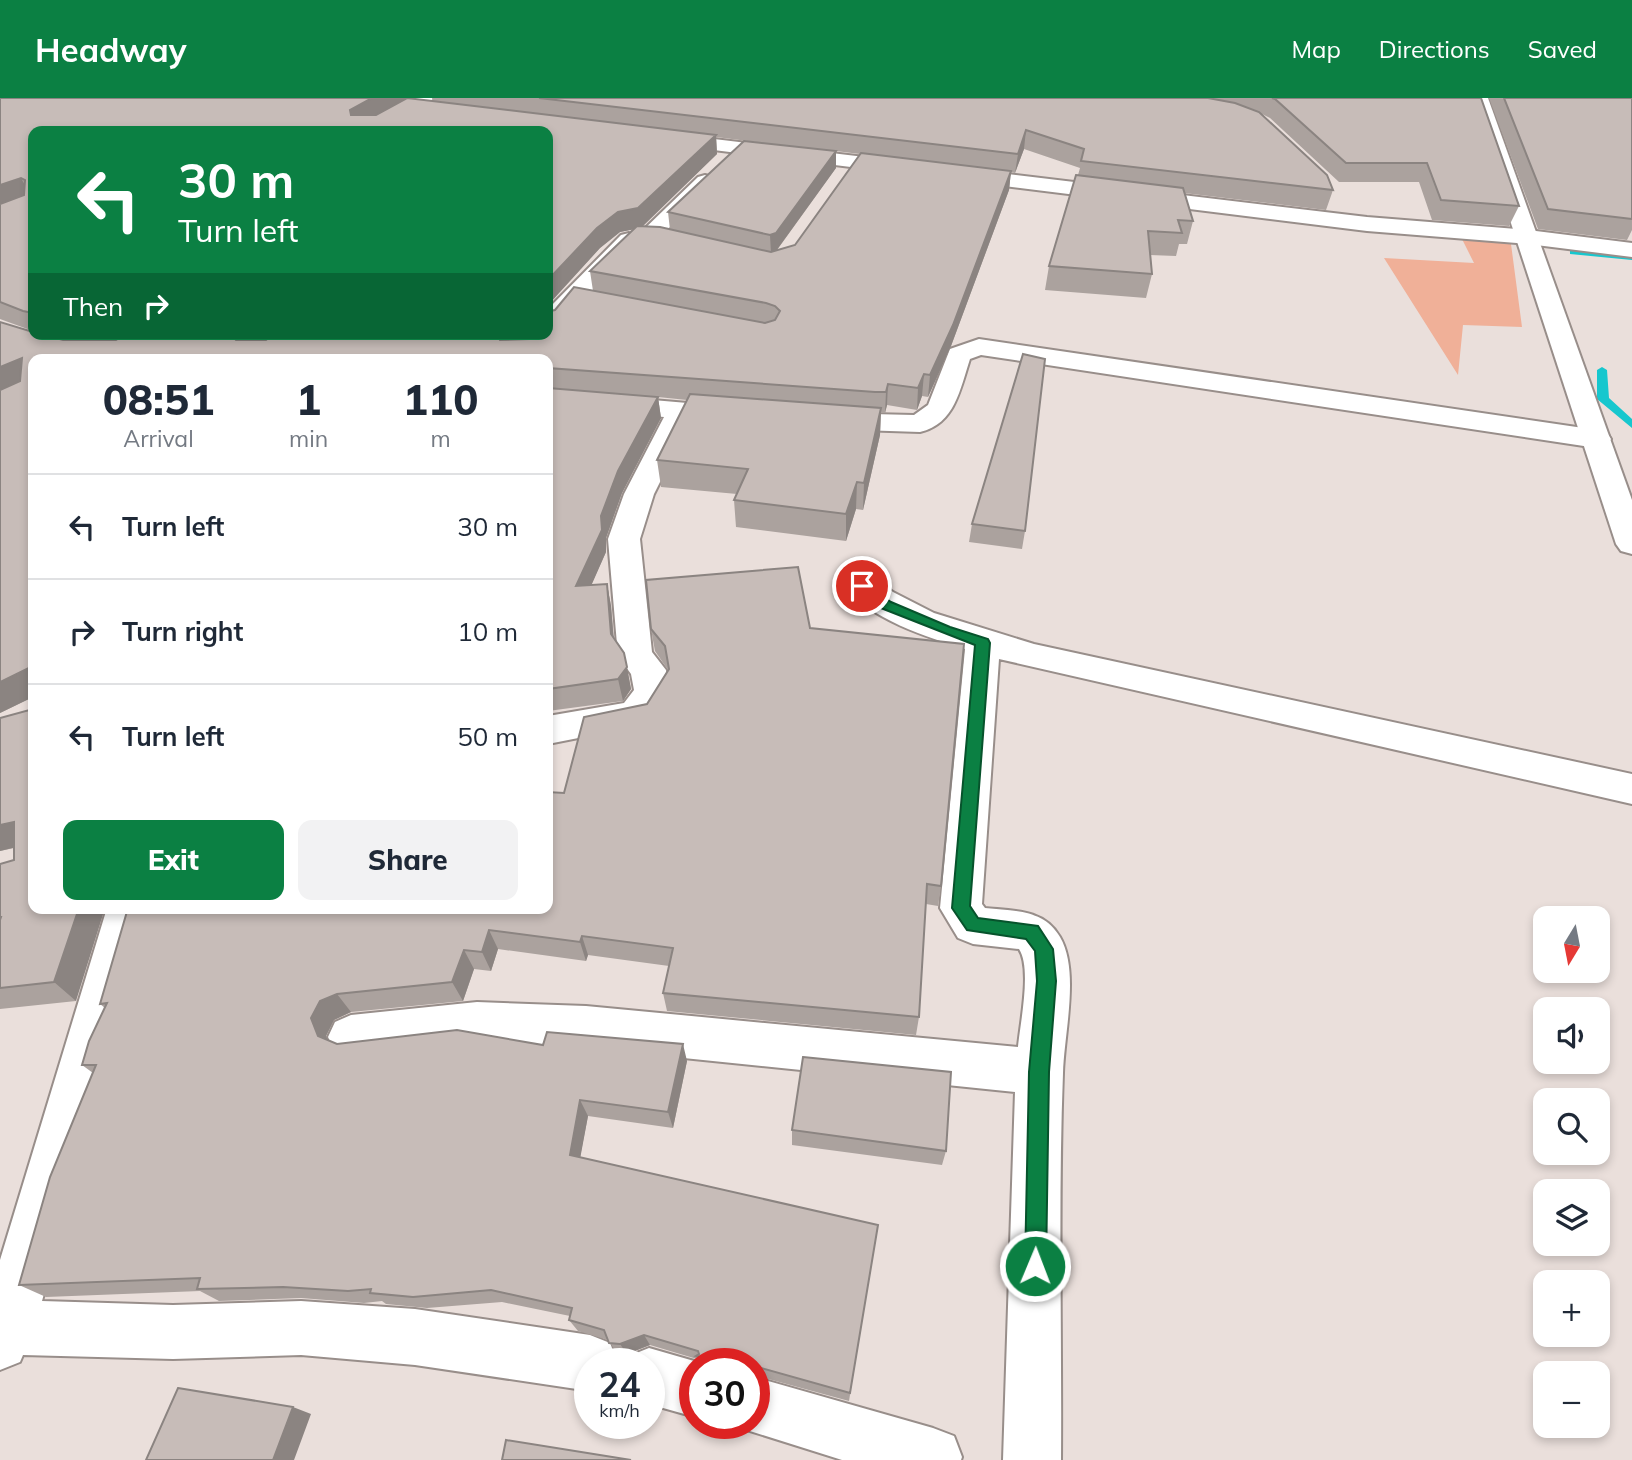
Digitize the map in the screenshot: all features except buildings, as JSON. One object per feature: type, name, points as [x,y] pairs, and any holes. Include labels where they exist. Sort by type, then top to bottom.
[{"type":"street","points":[[376,126],[426,98]]},
{"type":"street","points":[[1479,98],[1632,544]]},
{"type":"street","points":[[407,108],[447,113]]},
{"type":"street","points":[[646,137],[1367,224],[1528,237],[1632,250]]},
{"type":"street","points":[[648,236],[739,148]]},
{"type":"street","points":[[839,183],[854,162]]},
{"type":"street","points":[[1339,197],[1367,224]]},
{"type":"street","points":[[553,317],[632,238],[648,236],[676,242]]},
{"type":"street","points":[[571,297],[597,302]]},
{"type":"street","points":[[805,419],[920,424],[940,409],[958,354],[979,347],[1597,439]]},
{"type":"street","points":[[553,399],[764,417]]},
{"type":"street","points":[[553,729],[635,714],[652,691],[648,670],[635,656],[624,539],[639,494],[681,411]]},
{"type":"street","points":[[862,586],[886,605],[983,643],[1632,789]]},
{"type":"street","points":[[983,643],[961,908],[973,925],[1031,932],[1044,949],[1046,981],[1039,1072],[1032,1460]]},
{"type":"street","points":[[126,914],[4,1334],[301,1328],[415,1337],[574,1361]]},
{"type":"street","points":[[351,1037],[477,1023],[586,1027],[1039,1072]]},
{"type":"street","points":[[770,1411],[940,1459]]},
{"type":"shaded area","points":[[1459,233],[1511,244],[1522,327],[1463,325],[1458,375],[1384,258],[1474,263]]},
{"type":"waterway","points":[[1573,252],[1632,257]]},
{"type":"waterway","points":[[1602,370],[1603,399],[1632,425]]},
{"type":"route","points":[[862,586],[886,605],[983,643],[961,908],[973,925],[1031,932],[1044,949],[1046,981],[1039,1072],[1035,1266]]}]
